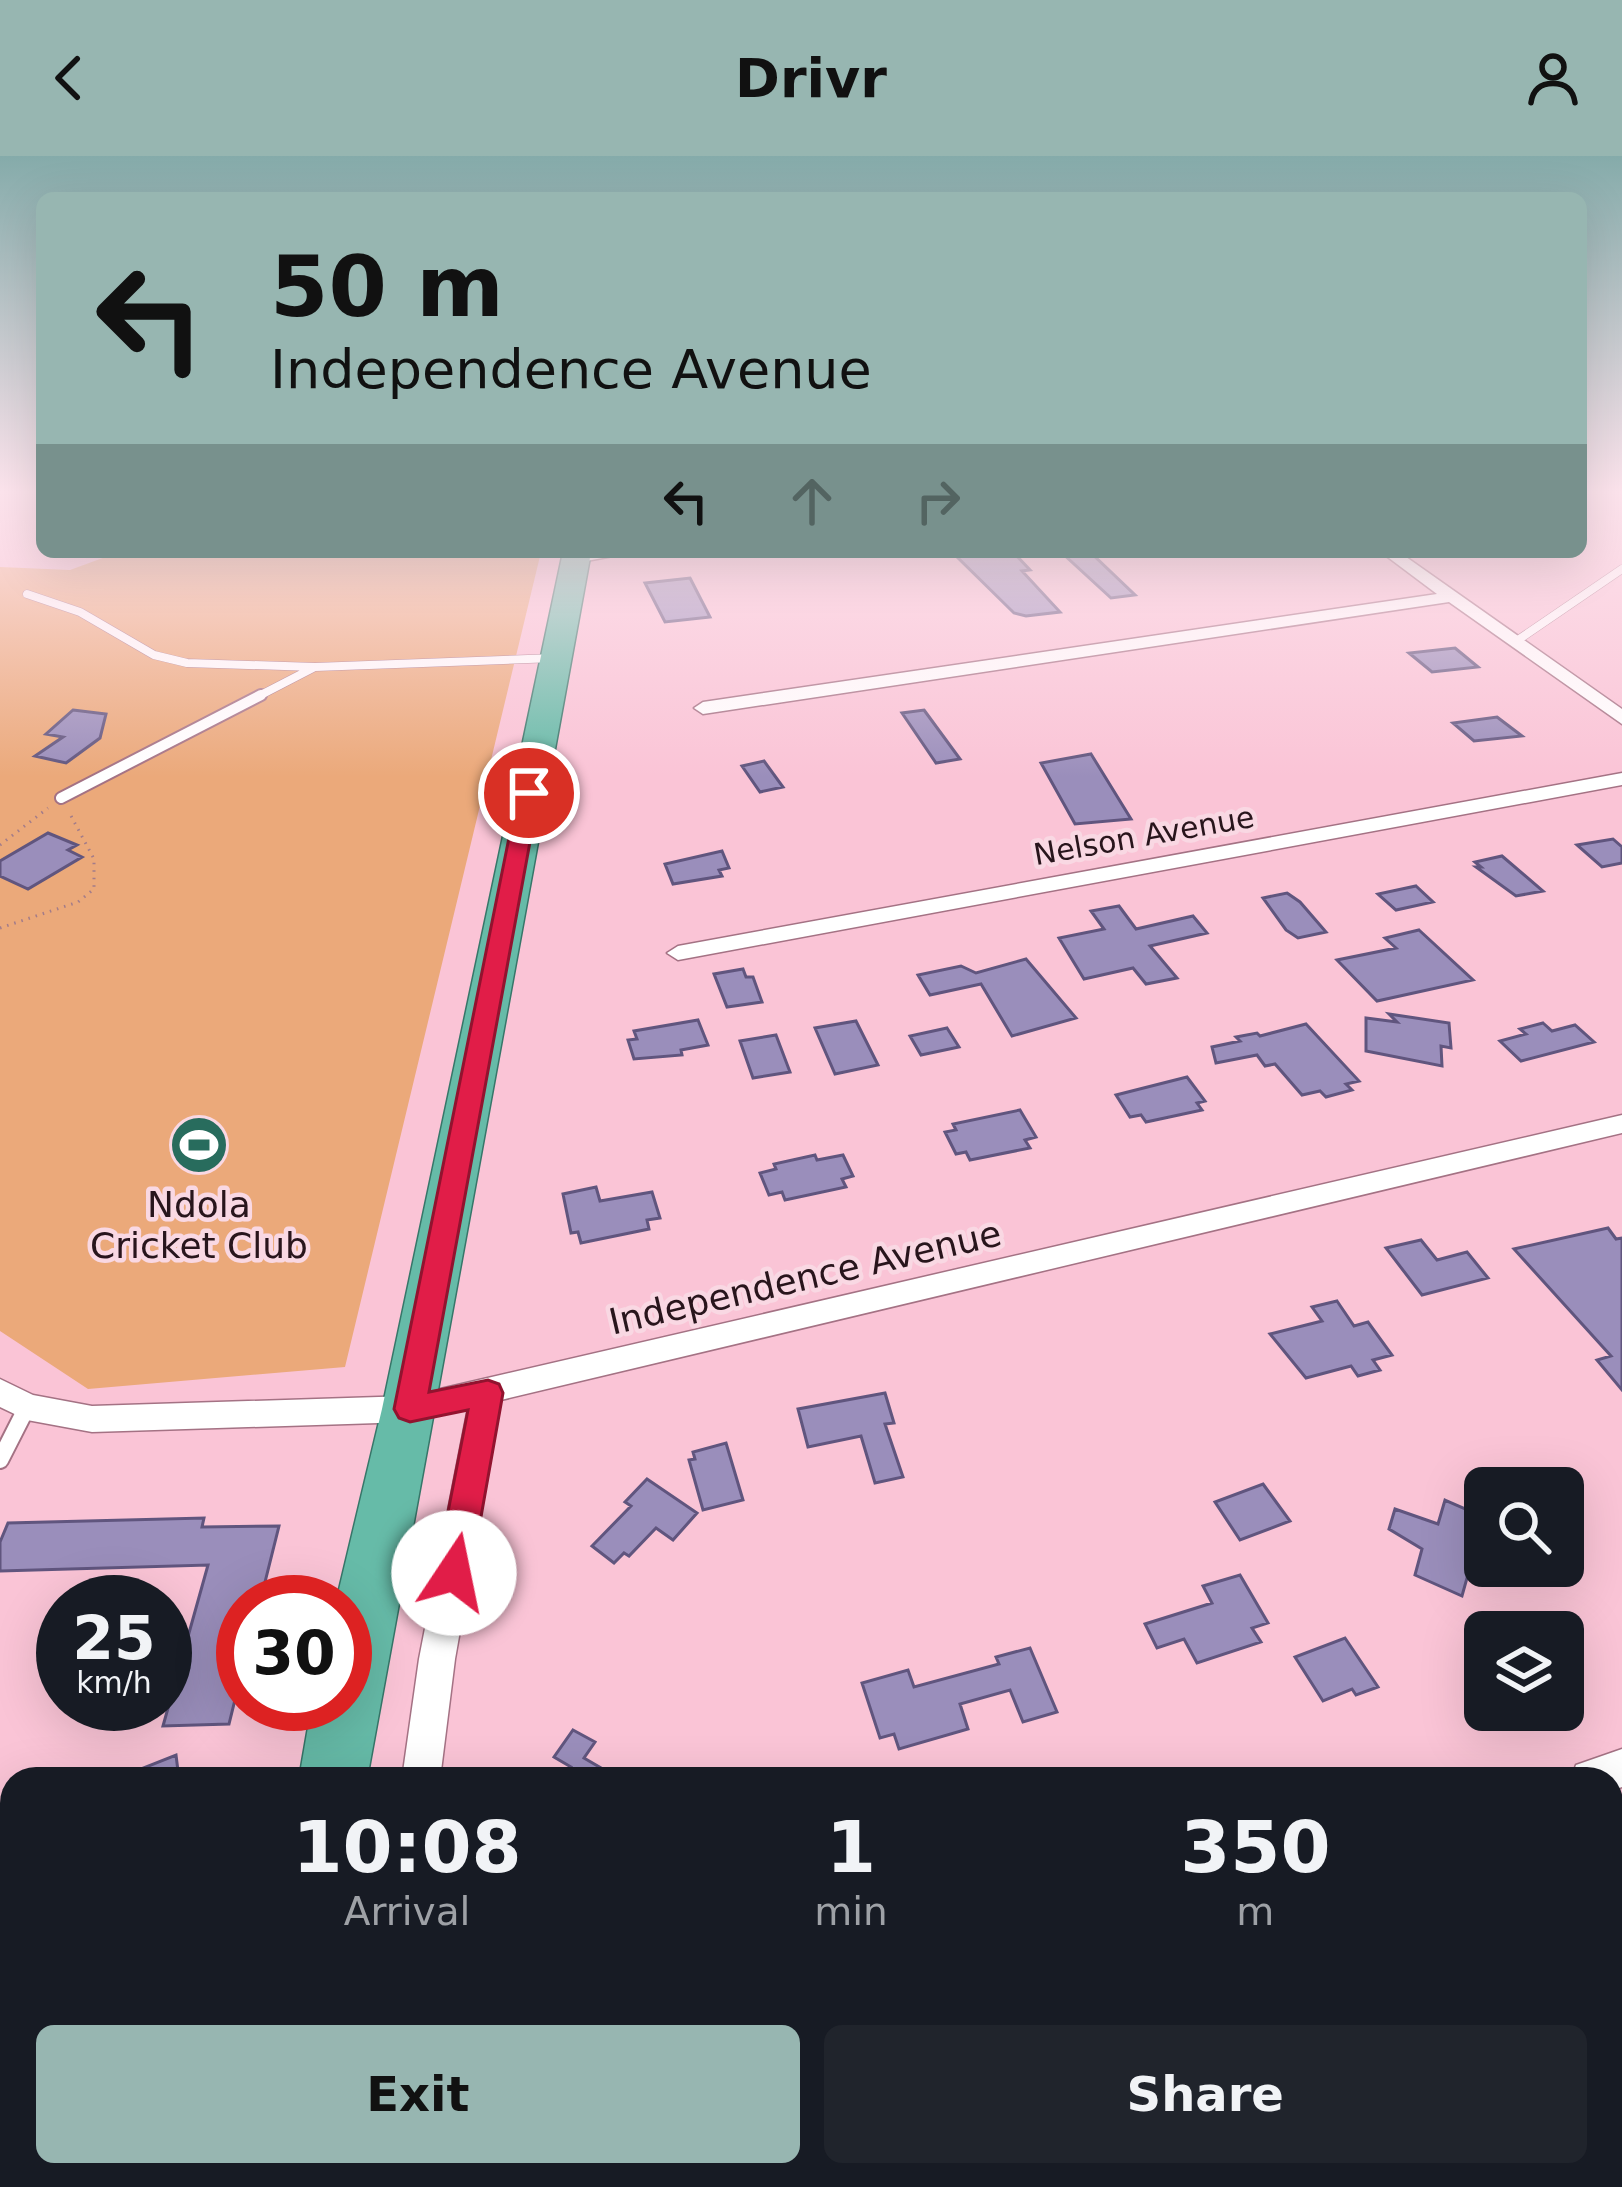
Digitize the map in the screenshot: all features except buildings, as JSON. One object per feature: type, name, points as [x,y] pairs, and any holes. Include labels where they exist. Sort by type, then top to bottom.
[{"type":"highway","points":[[372,1581],[570,588]]},
{"type":"highway","points":[[335,1767],[341,1731]]},
{"type":"street","points":[[1439,588],[1622,718]]},
{"type":"street","points":[[703,708],[1450,596]]},
{"type":"street","name":"Nelson Avenue","points":[[678,953],[1622,779]]},
{"type":"street","name":"Independence Avenue","points":[[13,1400],[92,1419],[410,1409],[1622,1124]]},
{"type":"street","points":[[423,1767],[437,1659],[488,1393]]},
{"type":"lane","points":[[1515,642],[1594,588]]},
{"type":"lane","points":[[26,594],[70,607],[168,660],[315,667],[555,658]]},
{"type":"lane","points":[[61,798],[315,667]]},
{"type":"lane","points":[[0,1460],[13,1400]]},
{"type":"path","points":[[0,845],[61,798],[94,859],[94,889],[78,902],[0,928]]},
{"type":"shaded area","points":[[0,588],[532,588],[345,1367],[88,1389],[0,1331]]},
{"type":"place","name":"Ndola Cricket Club","points":[[199,1145]]},
{"type":"route","points":[[454,1573],[488,1393],[410,1409],[529,793]]}]
